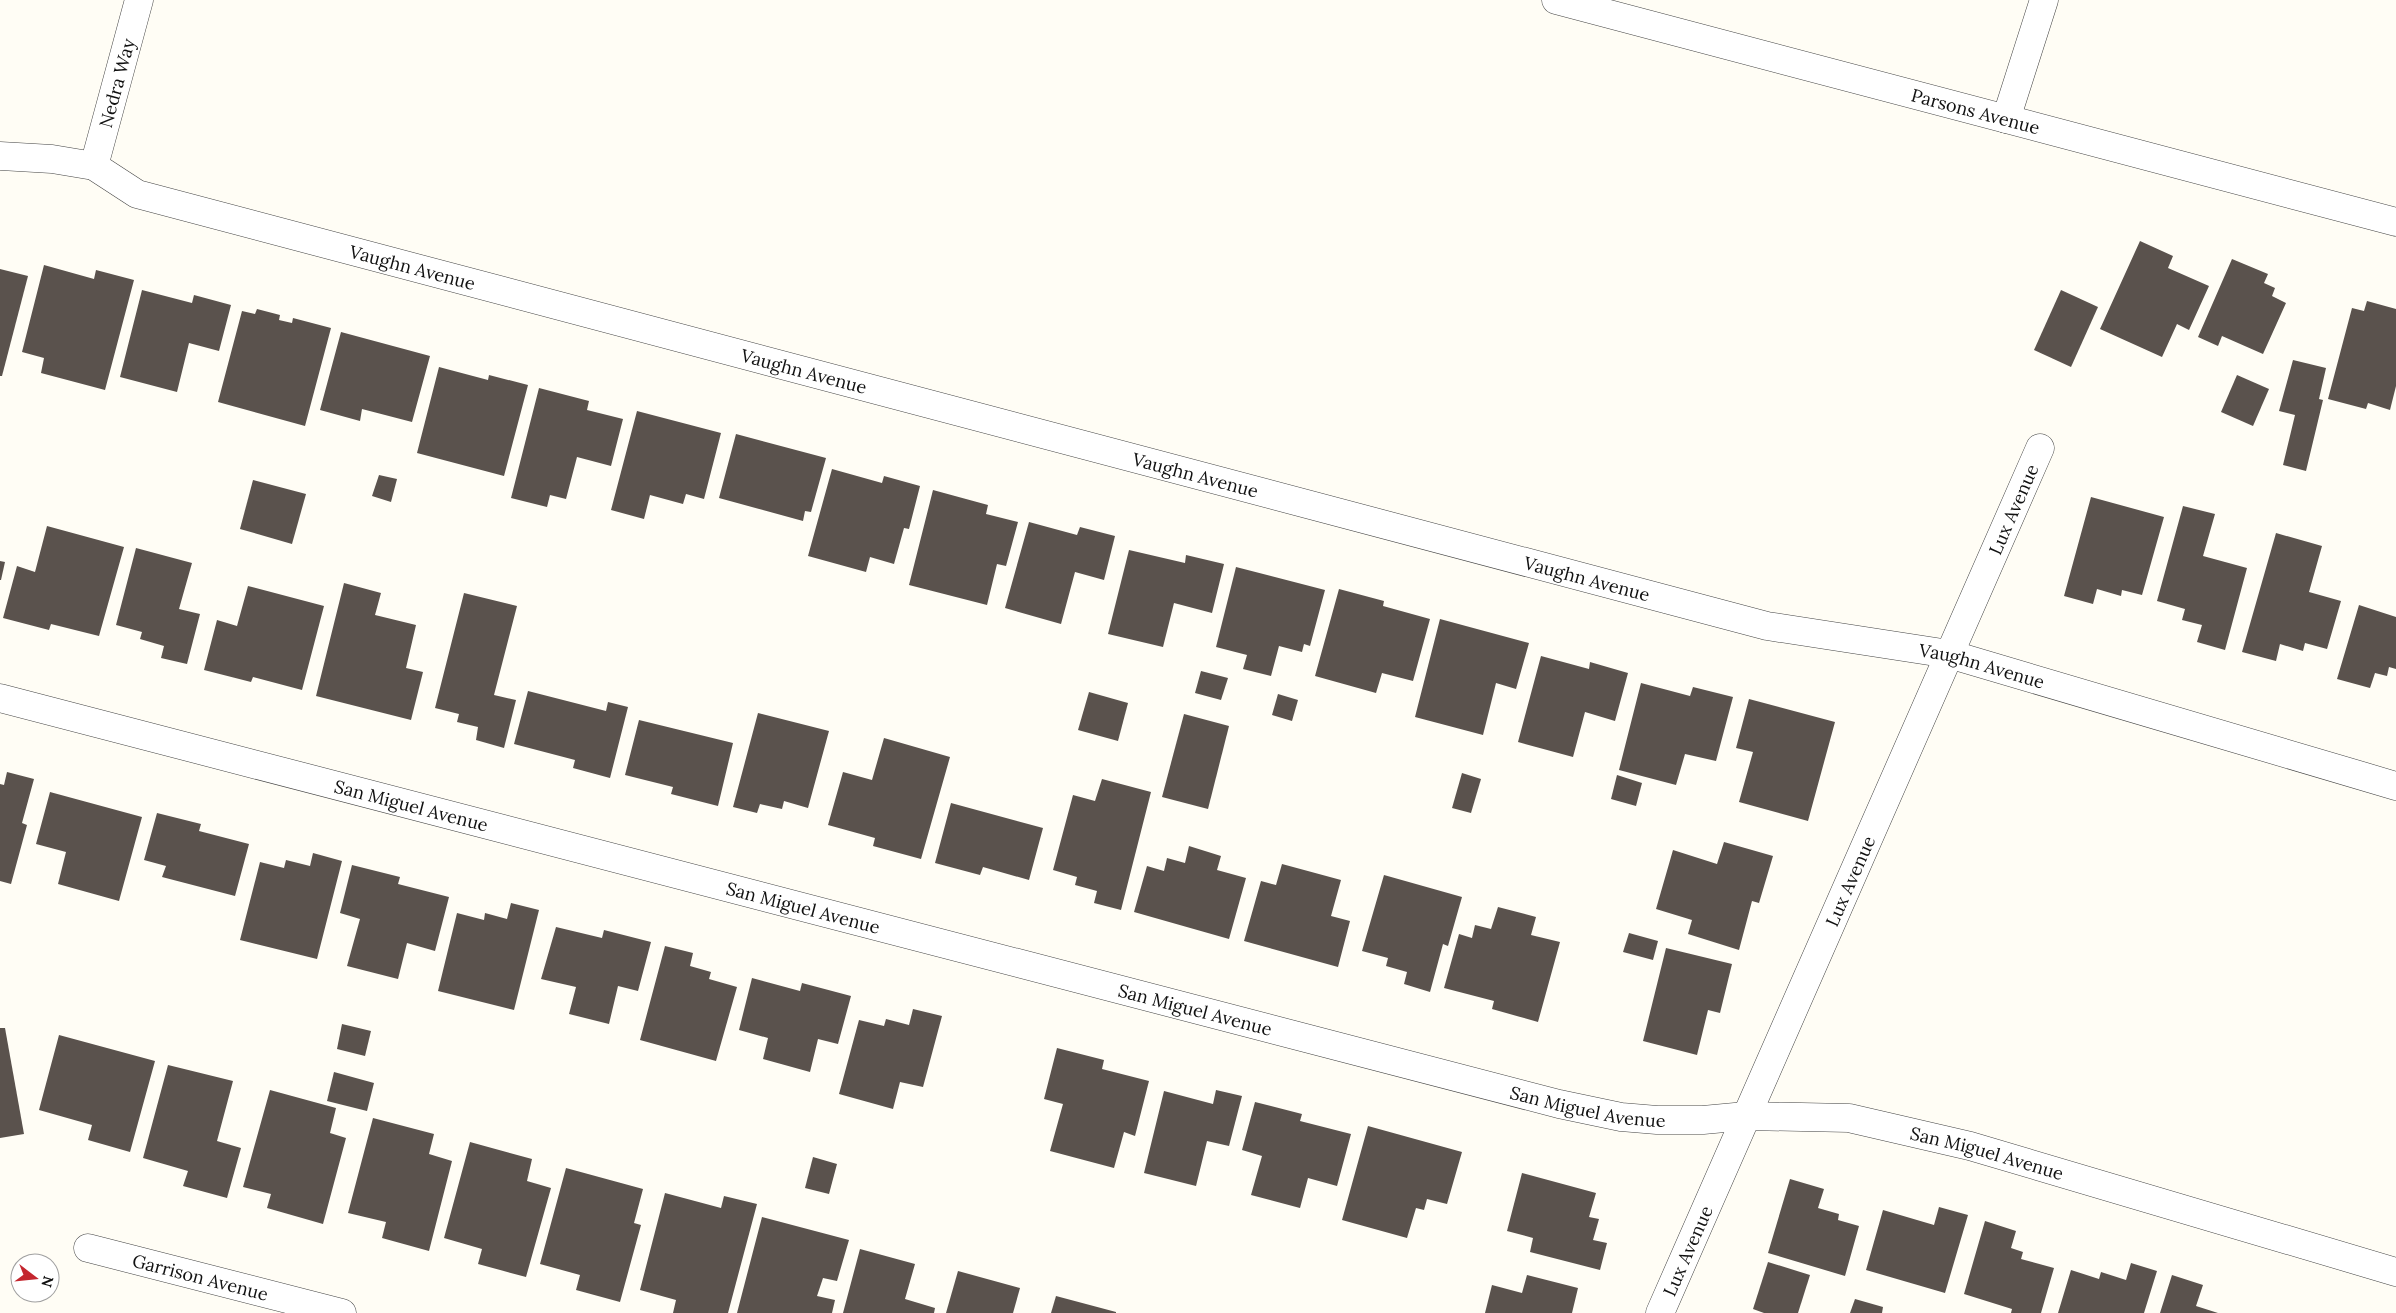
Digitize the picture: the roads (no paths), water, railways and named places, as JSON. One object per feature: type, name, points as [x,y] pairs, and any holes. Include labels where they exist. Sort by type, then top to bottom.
[{"type":"street","name":"Nedra Way","points":[[94,166],[138,0]]},
{"type":"street","name":"Parsons Avenue","points":[[1556,0],[2396,222]]},
{"type":"street","points":[[2006,119],[2044,0]]},
{"type":"street","name":"Vaughn Avenue","points":[[0,156],[52,160],[94,166],[138,194],[1767,626],[1949,654],[2396,786]]},
{"type":"street","name":"Lux Avenue","points":[[1660,1313],[2040,448]]},
{"type":"street","name":"San Miguel Avenue","points":[[0,698],[1559,1104],[1621,1117],[1657,1120],[1703,1120],[1746,1116],[1849,1118],[1970,1146],[2396,1272]]},
{"type":"street","name":"Garrison Avenue","points":[[88,1248],[342,1313]]}]
